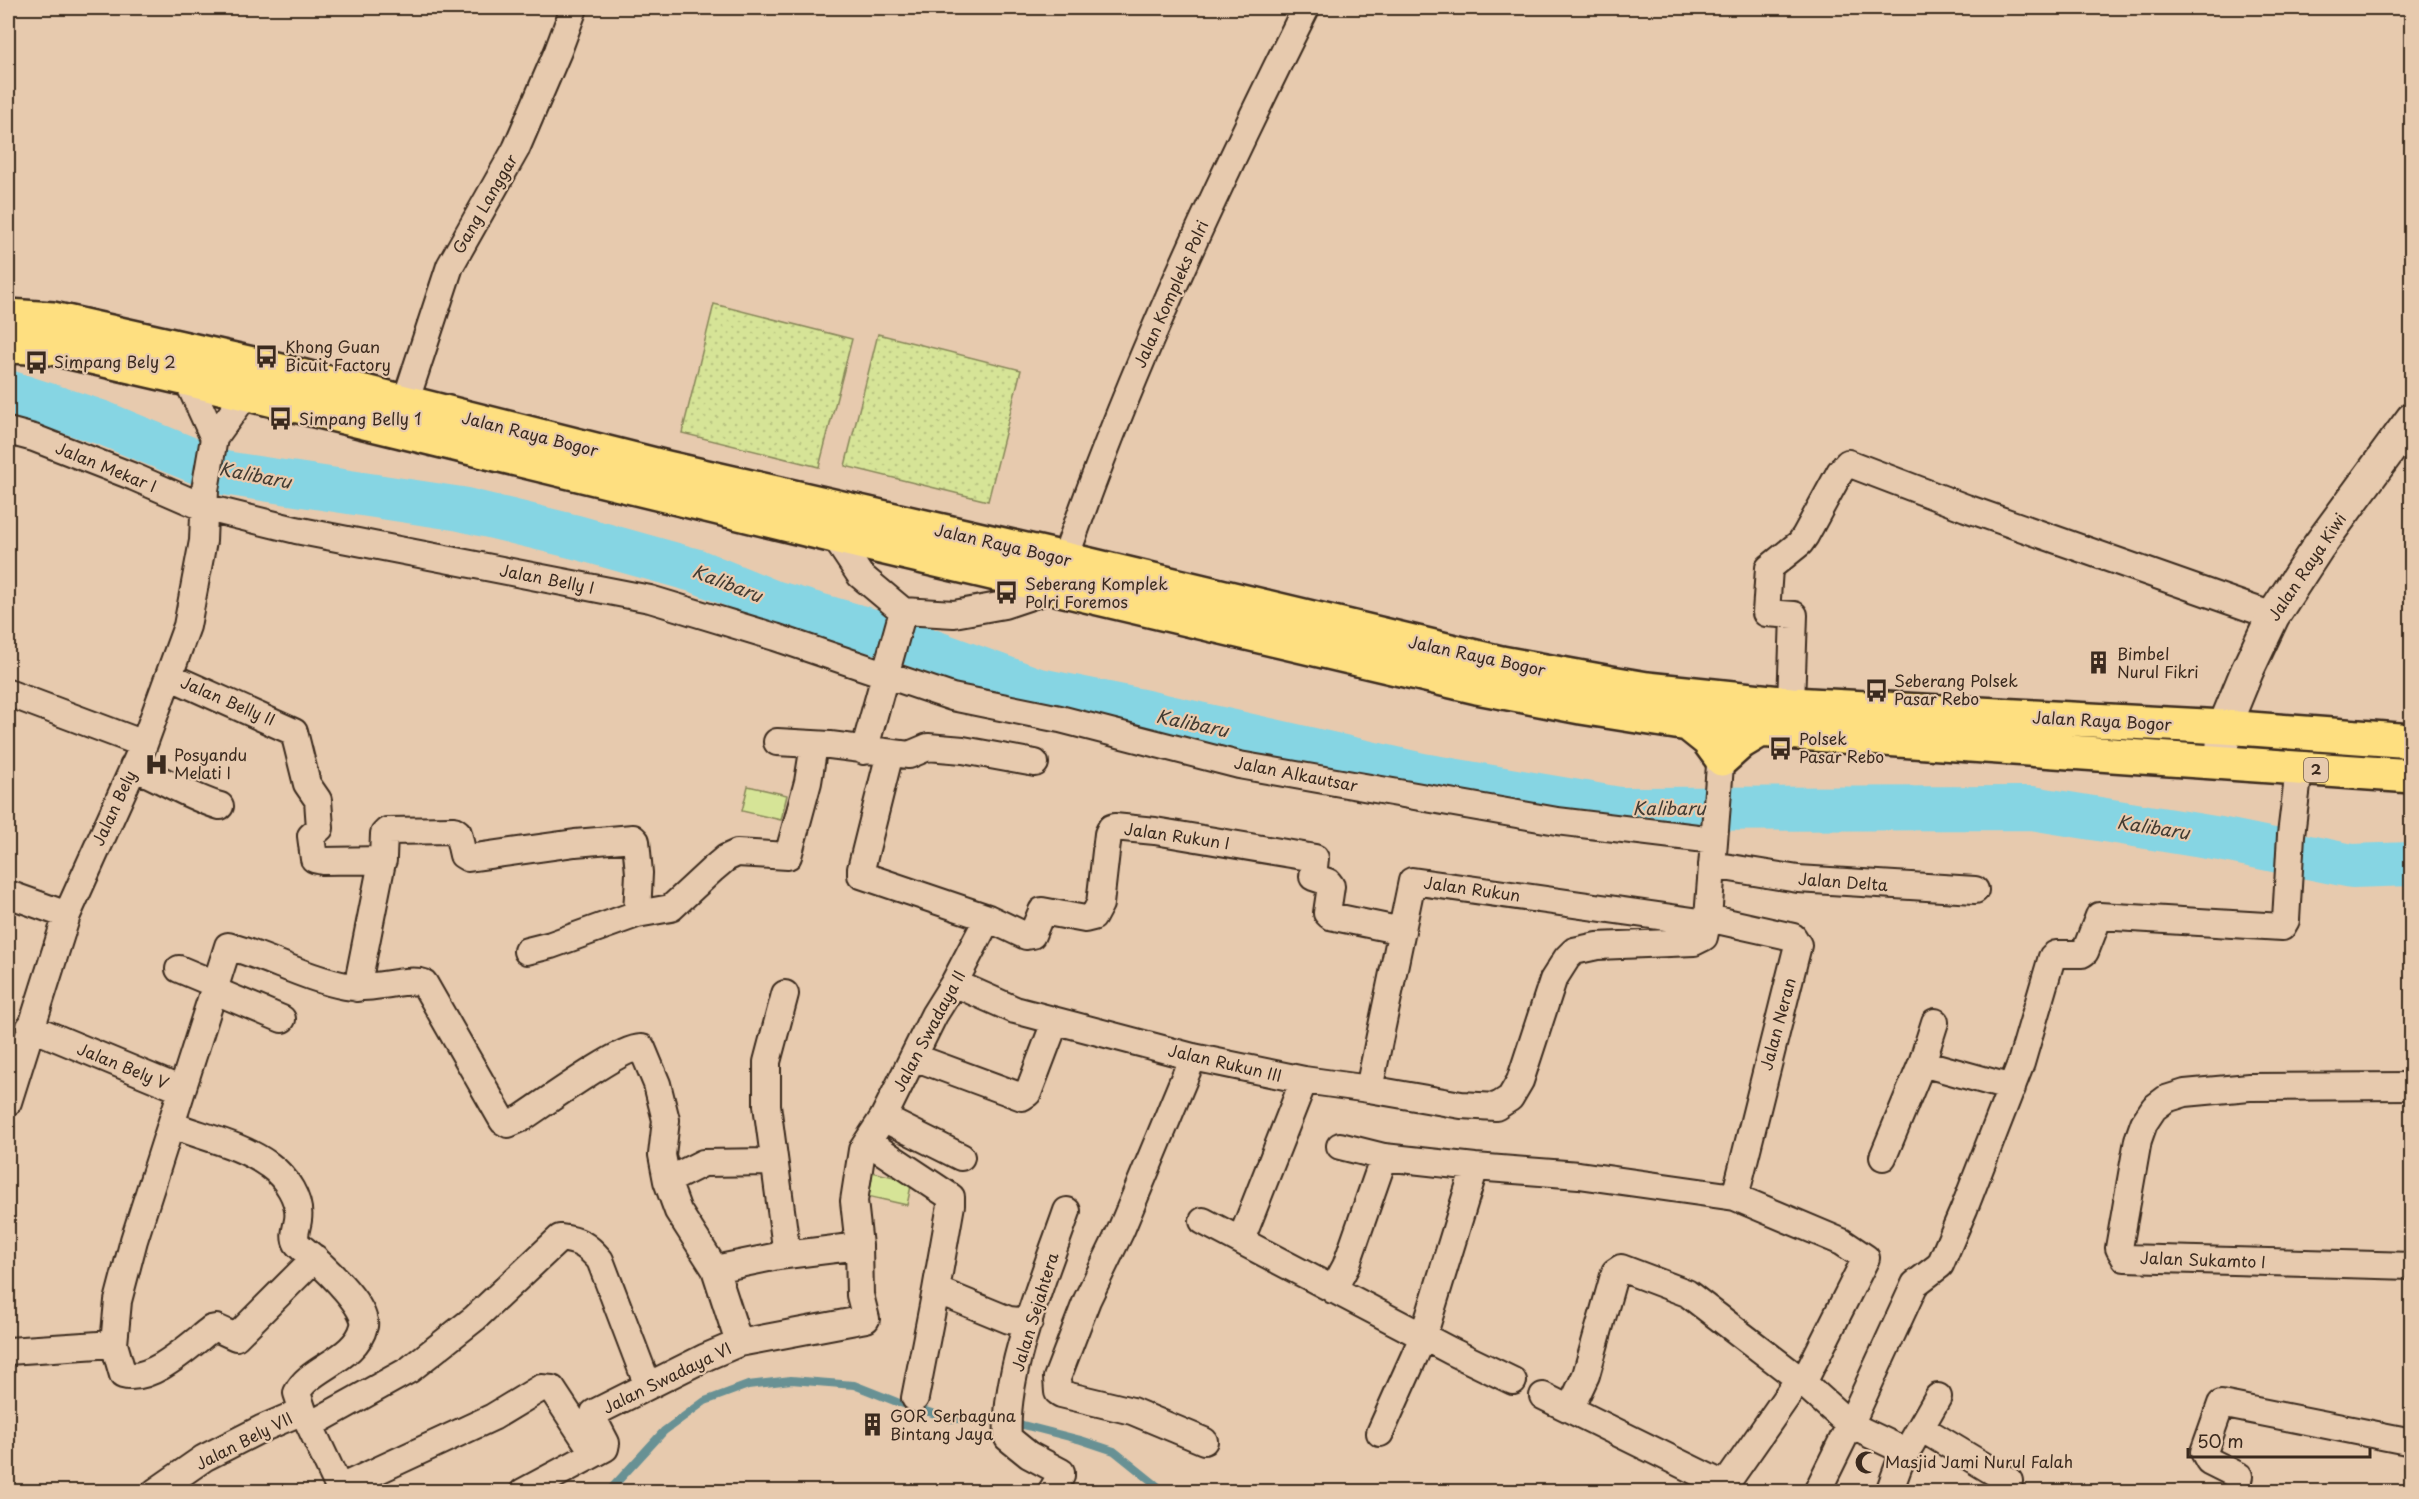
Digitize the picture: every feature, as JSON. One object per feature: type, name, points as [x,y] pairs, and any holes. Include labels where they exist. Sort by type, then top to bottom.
[{"type":"highway","name":"Jalan Raya Bogor","points":[[8,316],[53,319],[190,365],[834,536],[1060,573],[1501,663],[1647,689],[1724,712],[1761,730],[2412,776]]},
{"type":"highway","name":"Jalan Raya Bogor","points":[[8,346],[52,348],[190,365]]},
{"type":"highway","name":"Jalan Raya Bogor","points":[[249,379],[405,403],[667,468],[1476,687],[1581,707],[1688,724],[1724,712],[1791,704],[2224,727],[2412,741]]},
{"type":"highway","points":[[1688,724],[1708,740],[1721,773]]},
{"type":"highway","points":[[1721,773],[1741,742],[1761,730]]},
{"type":"street","name":"Jalan Kompleks Polri","points":[[1060,573],[1124,402],[1155,328],[1223,178],[1306,8]]},
{"type":"street","name":"Gang Langgar","points":[[405,403],[450,266],[516,149],[569,9]]},
{"type":"street","points":[[190,365],[213,445]]},
{"type":"street","name":"Jalan Bely","points":[[8,1102],[67,915],[144,744],[187,627],[203,541],[204,498],[213,445],[249,379]]},
{"type":"street","name":"Jalan Raya Kiwi","points":[[2224,727],[2273,616],[2318,548],[2412,418]]},
{"type":"street","name":"Jalan Mekar I","points":[[8,431],[34,438],[112,469],[204,498]]},
{"type":"street","points":[[1791,704],[1794,615],[1766,612],[1769,568],[1800,543],[1840,472],[1848,463],[1966,508],[2273,616]]},
{"type":"street","name":"Jalan Belly I","points":[[204,498],[296,530],[650,598],[775,637],[885,675]]},
{"type":"street","points":[[834,536],[897,630],[864,751]]},
{"type":"street","points":[[897,630],[954,614],[1004,605],[1060,573]]},
{"type":"street","name":"Jalan Alkautsar","points":[[885,675],[952,698],[1060,719],[1239,765],[1557,821],[1715,830]]},
{"type":"street","name":"Jalan Belly II","points":[[169,676],[294,732],[307,784],[318,800],[320,828],[311,836],[313,856],[316,860],[383,860]]},
{"type":"street","points":[[8,693],[144,744]]},
{"type":"street","points":[[1703,928],[1713,865],[1724,712]]},
{"type":"street","points":[[2221,762],[2224,727]]},
{"type":"street","points":[[777,742],[909,755],[928,747],[963,750],[1035,763]]},
{"type":"street","points":[[527,951],[551,945],[637,914],[671,908],[726,858],[737,853],[788,856],[808,782],[814,745]]},
{"type":"street","points":[[890,753],[861,875],[988,918]]},
{"type":"street","points":[[133,767],[168,782],[197,799],[219,806]]},
{"type":"street","points":[[1817,1491],[1850,1425],[1914,1284],[1940,1265],[2012,1088],[2050,962],[2056,954],[2085,952],[2097,917],[2280,928],[2286,923],[2291,835],[2299,769]]},
{"type":"street","name":"Jalan Rukun I","points":[[988,918],[1029,937],[1032,935],[1041,911],[1085,919],[1093,917],[1100,904],[1108,834],[1114,827],[1155,831],[1315,858],[1313,878],[1328,882],[1331,886],[1327,913],[1330,916],[1402,931]]},
{"type":"street","points":[[357,988],[383,860],[384,834],[388,831],[454,830],[458,833],[463,855],[468,858],[575,843],[633,838],[636,841],[639,873],[637,914]]},
{"type":"street","name":"Jalan Delta","points":[[1713,865],[1798,879],[1975,890]]},
{"type":"street","name":"Jalan Rukun","points":[[1369,1089],[1412,880],[1703,928]]},
{"type":"street","points":[[8,894],[67,915]]},
{"type":"street","name":"Jalan Swadaya II","points":[[867,1317],[860,1295],[859,1246],[854,1201],[862,1150],[883,1118],[934,1015],[954,983],[988,918]]},
{"type":"street","name":"Jalan Rukun III","points":[[954,983],[1015,1010],[1193,1057],[1304,1080],[1486,1108],[1496,1107],[1510,1098],[1523,1072],[1553,980],[1574,951],[1703,928]]},
{"type":"street","name":"Jalan Neran","points":[[1703,928],[1793,937],[1798,945],[1735,1197]]},
{"type":"street","points":[[182,1090],[226,946],[311,976],[357,988],[417,981],[425,984],[503,1121],[508,1124],[522,1118],[616,1057],[636,1048],[642,1048],[657,1084],[666,1120],[662,1155],[667,1181],[678,1211],[715,1269],[740,1343]]},
{"type":"street","points":[[179,969],[282,1018]]},
{"type":"street","points":[[785,994],[766,1062],[767,1105],[787,1255]]},
{"type":"street","points":[[914,1057],[1022,1097],[1028,1093],[1055,1022]]},
{"type":"street","points":[[1883,1157],[1922,1063],[1935,1022]]},
{"type":"street","name":"Jalan Bely V","points":[[30,1027],[182,1090],[118,1301],[114,1344]]},
{"type":"street","points":[[1193,1057],[1121,1230],[1086,1300],[1057,1378],[1056,1387],[1061,1394],[1131,1411],[1204,1441]]},
{"type":"street","points":[[1922,1063],[2012,1088]]},
{"type":"street","points":[[1241,1240],[1304,1080]]},
{"type":"street","name":"Jalan Sukamto I","points":[[2412,1086],[2249,1087],[2185,1093],[2166,1099],[2154,1108],[2144,1123],[2138,1140],[2119,1248],[2125,1258],[2412,1266]]},
{"type":"street","points":[[883,1118],[961,1156]]},
{"type":"street","points":[[172,1125],[243,1152],[269,1165],[278,1173],[291,1190],[296,1203],[299,1216],[295,1234],[297,1243],[315,1258],[359,1307],[365,1324],[354,1346],[300,1386],[304,1411],[340,1490],[493,1417],[541,1388],[552,1389],[594,1454],[523,1491]]},
{"type":"street","points":[[868,1142],[951,1197],[915,1398]]},
{"type":"street","points":[[1340,1146],[1384,1157],[1579,1175],[1735,1197],[1842,1242],[1866,1255],[1801,1381],[1728,1481],[1718,1487],[1543,1396]]},
{"type":"street","points":[[1333,1290],[1346,1266],[1384,1157]]},
{"type":"street","points":[[667,1181],[703,1163],[774,1162]]},
{"type":"street","points":[[1380,1433],[1423,1336],[1475,1167]]},
{"type":"street","name":"Jalan Sejahtera","points":[[1051,1491],[1061,1476],[1061,1472],[1029,1455],[1008,1438],[1008,1420],[1013,1383],[1029,1322],[1067,1211]]},
{"type":"street","points":[[1203,1221],[1513,1381]]},
{"type":"street","name":"Jalan Bely VII","points":[[155,1491],[204,1458],[261,1429],[409,1370],[476,1318],[560,1238],[579,1240],[589,1247],[600,1260],[648,1386]]},
{"type":"street","points":[[715,1269],[787,1255],[859,1246]]},
{"type":"street","points":[[8,1350],[114,1344],[122,1374],[129,1376],[162,1365],[211,1329],[216,1328],[236,1336],[315,1258]]},
{"type":"street","points":[[1570,1409],[1586,1375],[1615,1272],[1621,1268],[1687,1293],[1801,1381],[1850,1425],[1906,1452]]},
{"type":"street","points":[[936,1290],[1009,1320],[1029,1322]]},
{"type":"street","name":"Jalan Swadaya VI","points":[[594,1454],[605,1448],[606,1443],[592,1418],[594,1413],[706,1357],[740,1343],[863,1321],[867,1317]]},
{"type":"street","points":[[1889,1491],[1906,1452],[1938,1397]]},
{"type":"street","points":[[2235,1491],[2239,1476],[2209,1461],[2204,1452],[2221,1404],[2412,1442]]},
{"type":"street","points":[[1921,1428],[2009,1481]]},
{"type":"green space","points":[[714,304],[852,339],[819,467],[682,433]]},
{"type":"green space","points":[[878,334],[1021,370],[988,501],[845,466]]},
{"type":"green space","points":[[748,786],[787,795],[781,820],[742,811]]},
{"type":"green space","points":[[863,1170],[912,1181],[907,1205],[858,1194]]},
{"type":"waterway","name":"Kalibaru","points":[[8,392],[103,423],[224,473],[461,509],[576,537],[697,571],[773,602],[890,636],[1035,689],[1422,775],[1619,809],[2032,808],[2220,839],[2352,866],[2412,864]]},
{"type":"waterway","points":[[608,1492],[664,1431],[705,1401],[748,1385],[791,1380],[854,1385],[897,1402],[951,1419],[982,1419],[1023,1425],[1081,1440],[1114,1451],[1165,1492]]},
{"type":"place","name":"Khong Guan Bicuit Factory","points":[[267,356]]},
{"type":"place","name":"Simpang Bely 2","points":[[36,362]]},
{"type":"place","name":"Simpang Belly 1","points":[[281,419]]},
{"type":"place","name":"Seberang Komplek Polri Foremos","points":[[1007,593]]},
{"type":"place","name":"Bimbel Nurul Fikri","points":[[2099,663]]},
{"type":"place","name":"Seberang Polsek Pasar Rebo","points":[[1876,690]]},
{"type":"place","name":"Polsek Pasar Rebo","points":[[1781,748]]},
{"type":"place","name":"Posyandu Melati I","points":[[156,764]]},
{"type":"place","name":"GOR Serbaguna Bintang Jaya","points":[[872,1425]]},
{"type":"place","name":"Masjid Jami Nurul Falah","points":[[1867,1462]]}]
